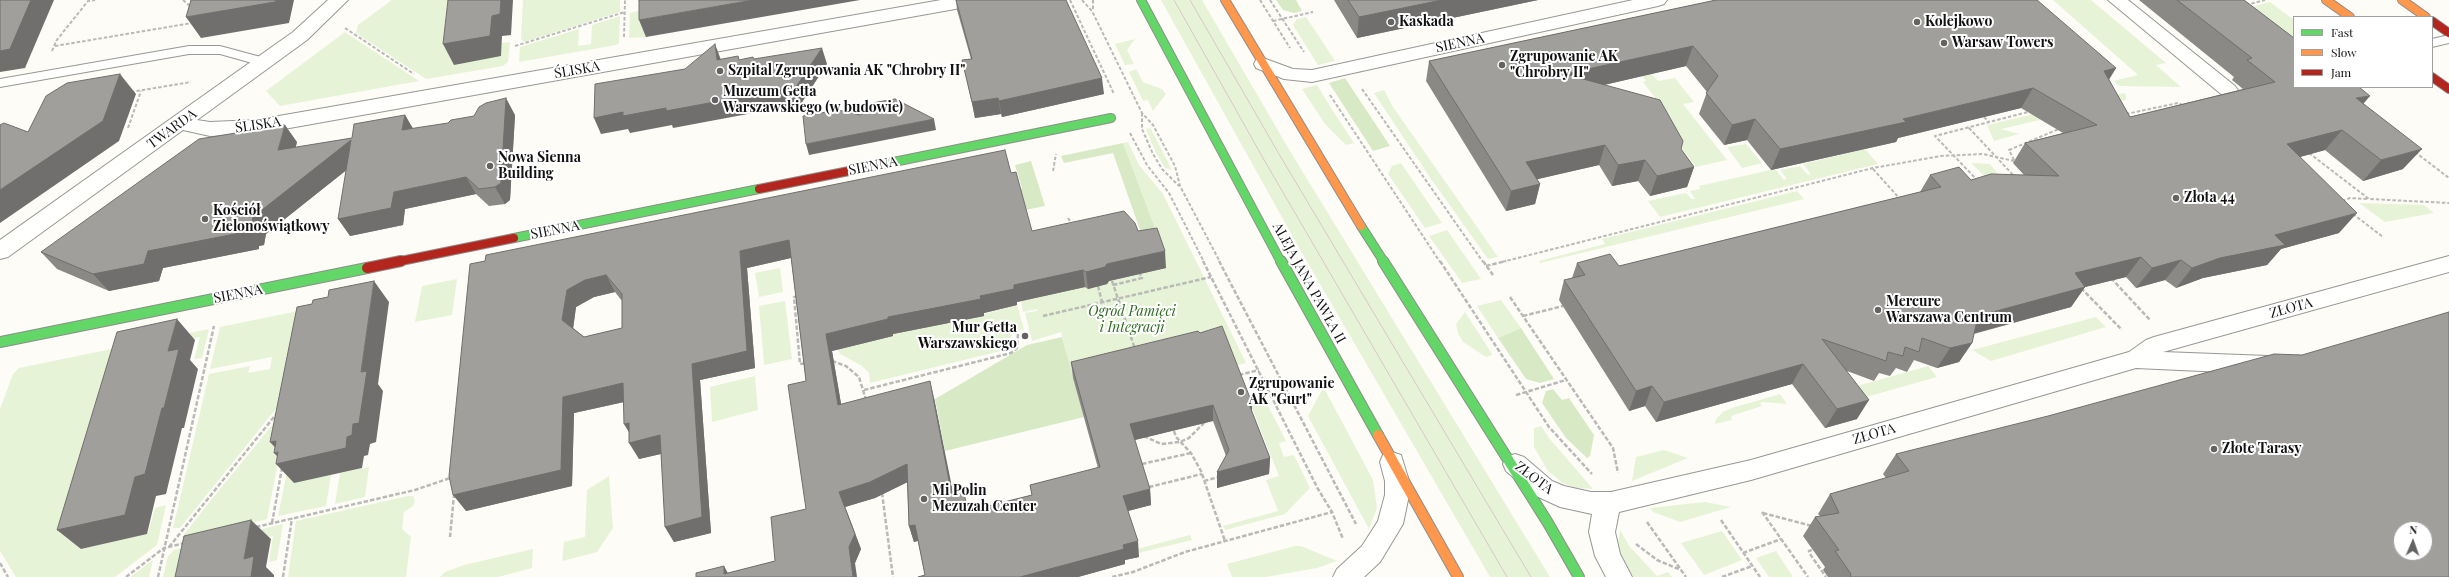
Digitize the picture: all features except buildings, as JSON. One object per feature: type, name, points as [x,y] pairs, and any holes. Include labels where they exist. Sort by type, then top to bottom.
[{"type":"main road","name":"ALEJA JANA PAWŁA II","points":[[1141,0],[1241,190],[1458,577]]},
{"type":"main road","points":[[1225,0],[1345,201],[1548,523],[1578,577]]},
{"type":"main road","points":[[2326,0],[2349,16]]},
{"type":"main road","points":[[2402,0],[2425,16]]},
{"type":"main road","points":[[2433,22],[2449,33]]},
{"type":"main road","points":[[2433,78],[2449,89]]},
{"type":"main road","name":"SIENNA","points":[[0,342],[1111,118]]},
{"type":"main road","points":[[1548,523],[1584,565]]},
{"type":"street","name":"TWARDA","points":[[0,251],[182,123],[313,26],[339,0]]},
{"type":"street","name":"ŚLISKA","points":[[182,123],[210,129],[256,127],[972,0]]},
{"type":"street","name":"SIENNA","points":[[1263,64],[1291,75],[1318,75],[1658,0]]},
{"type":"street","points":[[2117,0],[2228,90]]},
{"type":"street","name":"ZŁOTA","points":[[1506,456],[1537,483],[1560,496],[1591,503],[1611,503],[1710,481],[2136,359],[2154,346],[2449,264]]},
{"type":"street","name":"ZŁOTA","points":[[2136,359],[2170,362],[2282,365],[2289,363]]},
{"type":"street","points":[[1346,577],[1372,554],[1390,524],[1397,495],[1391,457]]},
{"type":"street","points":[[1611,503],[1606,508],[1602,532],[1608,556],[1619,577]]},
{"type":"lane","points":[[2433,43],[2449,39]]},
{"type":"lane","points":[[0,83],[197,50],[220,50],[263,62]]},
{"type":"path","points":[[52,53],[55,46],[88,1],[95,0]]},
{"type":"path","points":[[183,0],[192,9]]},
{"type":"path","points":[[624,44],[625,0]]},
{"type":"path","points":[[1070,0],[1115,96]]},
{"type":"path","points":[[1082,0],[1092,11],[1142,113],[1153,125],[1175,166],[1180,186],[1358,528]]},
{"type":"path","points":[[1092,11],[1093,0]]},
{"type":"path","points":[[1260,0],[1290,49]]},
{"type":"path","points":[[1270,0],[1306,56]]},
{"type":"path","points":[[2244,5],[2266,0]]},
{"type":"path","points":[[515,46],[625,12]]},
{"type":"path","points":[[1273,21],[1313,12]]},
{"type":"path","points":[[193,30],[196,18]]},
{"type":"path","points":[[55,46],[194,23]]},
{"type":"path","points":[[344,28],[420,77]]},
{"type":"path","points":[[126,93],[195,81]]},
{"type":"path","points":[[1361,87],[1454,223],[1493,275]]},
{"type":"path","points":[[1326,89],[1558,439],[1584,464],[1595,478]]},
{"type":"path","points":[[125,135],[141,90]]},
{"type":"path","points":[[2124,114],[2178,103],[2191,108]]},
{"type":"path","points":[[1981,184],[1935,136],[2028,112]]},
{"type":"path","points":[[1142,113],[1142,129],[1152,154],[1162,169],[1180,186]]},
{"type":"path","points":[[1984,117],[1990,122]]},
{"type":"path","points":[[1128,128],[1147,165],[1169,193],[1318,489],[1332,512],[1345,544]]},
{"type":"path","points":[[1969,128],[2018,179]]},
{"type":"path","points":[[1486,266],[1873,168],[1941,156],[1983,154],[2014,161],[2009,150],[2063,128]]},
{"type":"path","points":[[2410,148],[2449,178]]},
{"type":"path","points":[[2307,152],[2369,199]]},
{"type":"path","points":[[2410,155],[2417,153]]},
{"type":"path","points":[[1053,171],[1057,156]]},
{"type":"path","points":[[1873,168],[1904,204]]},
{"type":"path","points":[[2344,207],[2339,202],[2350,198],[2449,203]]},
{"type":"path","points":[[2350,211],[2383,237]]},
{"type":"path","points":[[1068,218],[1075,229]]},
{"type":"path","points":[[1113,285],[1142,278],[1140,274]]},
{"type":"path","points":[[2109,276],[2151,321]]},
{"type":"path","points":[[1043,316],[1211,277]]},
{"type":"path","points":[[1112,281],[1138,355]]},
{"type":"path","points":[[2078,285],[2122,330]]},
{"type":"path","points":[[1098,286],[1102,302]]},
{"type":"path","points":[[801,296],[794,297],[800,364],[813,362]]},
{"type":"path","points":[[1510,297],[1613,448],[1614,464],[1620,478]]},
{"type":"path","points":[[1523,316],[1563,306]]},
{"type":"path","points":[[158,577],[214,325]]},
{"type":"path","points":[[864,390],[1011,353],[1017,348],[1018,334]]},
{"type":"path","points":[[825,361],[835,361],[846,366],[859,377],[864,390],[866,404]]},
{"type":"path","points":[[1235,376],[1258,370]]},
{"type":"path","points":[[1516,395],[1566,380]]},
{"type":"path","points":[[169,547],[281,408]]},
{"type":"path","points":[[1142,436],[1161,444],[1180,442],[1189,438],[1205,421],[1212,419]]},
{"type":"path","points":[[1174,431],[1180,442],[1191,453],[1202,474],[1225,541]]},
{"type":"path","points":[[1142,464],[1191,453]]},
{"type":"path","points":[[272,523],[284,460]]},
{"type":"path","points":[[1149,487],[1202,474]]},
{"type":"path","points":[[250,528],[414,490],[436,481],[456,476],[456,484]]},
{"type":"path","points":[[1204,481],[1223,476]]},
{"type":"path","points":[[450,537],[455,492]]},
{"type":"path","points":[[882,493],[893,577]]},
{"type":"path","points":[[1112,577],[1225,541],[1332,512]]},
{"type":"path","points":[[1808,577],[1762,512],[1815,527]]},
{"type":"path","points":[[1643,517],[1686,577]]},
{"type":"path","points":[[283,577],[292,518]]},
{"type":"path","points":[[1721,520],[1760,577]]},
{"type":"path","points":[[1743,552],[1781,539]]},
{"type":"path","points":[[126,577],[164,548],[191,542]]},
{"type":"path","points":[[1636,543],[1657,560],[1681,570]]},
{"type":"path","points":[[1812,550],[1809,551],[1810,554],[1826,577]]},
{"type":"path","points":[[0,563],[8,577]]},
{"type":"path","points":[[1722,577],[1752,566]]},
{"type":"green space","points":[[392,0],[461,0],[501,57],[502,43],[510,42],[508,62],[503,66],[426,79],[356,33],[358,25]]},
{"type":"green space","points":[[523,0],[620,0],[620,12],[524,42],[521,40]]},
{"type":"green space","points":[[1161,0],[1202,0],[1290,151],[1550,577],[1490,577],[1298,246]]},
{"type":"green space","points":[[1276,0],[1296,0],[1302,11],[1294,13],[1283,10]]},
{"type":"green space","points":[[2053,0],[2091,0],[2166,63],[2156,65],[2181,87],[2119,86],[2113,81],[2138,75]]},
{"type":"green space","points":[[2270,2],[2293,19],[2293,43],[2248,8]]},
{"type":"green space","points":[[646,9],[646,37],[629,38],[630,13]]},
{"type":"green space","points":[[620,16],[619,43],[616,45],[519,62],[520,47],[579,29],[578,46],[591,44],[592,25]]},
{"type":"green space","points":[[1306,17],[1335,61],[1318,65],[1293,25],[1297,19]]},
{"type":"green space","points":[[345,32],[419,81],[280,106],[266,91]]},
{"type":"green space","points":[[1135,39],[1127,50],[1134,64],[1125,65],[1115,44]]},
{"type":"green space","points":[[1136,69],[1143,82],[1162,89],[1166,94],[1153,111],[1148,100],[1143,101],[1129,72]]},
{"type":"green space","points":[[1652,74],[1658,81],[1675,78],[1694,102],[1683,104],[1727,160],[1696,167],[1659,119],[1669,116],[1643,82],[1646,81],[1642,76]]},
{"type":"green space","points":[[1345,78],[1390,146],[1373,151],[1329,83]]},
{"type":"green space","points":[[1317,85],[1354,143],[1346,145],[1325,124],[1302,89]]},
{"type":"green space","points":[[1384,90],[1393,107],[1498,257],[1488,259],[1429,176],[1374,93]]},
{"type":"green space","points":[[2124,93],[2126,95],[2126,100],[2001,129],[2019,134],[1994,141],[1987,125]]},
{"type":"green space","points":[[1146,129],[1151,129],[1172,170],[1165,168],[1156,153]]},
{"type":"green space","name":"Ogród Pamięci i Integracji","points":[[1128,142],[1139,165],[1163,194],[1246,363],[1231,367],[1096,373],[1073,379],[1061,332],[1032,341],[1025,313],[1037,311],[1037,309],[1023,312],[1021,301],[1166,268],[1161,244],[1123,143]]},
{"type":"green space","points":[[1123,143],[1161,244],[1146,247],[1113,153],[1064,163],[1061,156]]},
{"type":"green space","points":[[1746,144],[1762,163],[1742,168],[1727,147]]},
{"type":"green space","points":[[1865,149],[1878,164],[1660,217],[1648,201],[1686,193],[1692,199],[1695,199],[1690,191],[1700,189],[1699,186],[1775,169],[1784,180],[1787,179],[1780,170],[1800,166],[1808,175],[1811,174],[1803,164]]},
{"type":"green space","points":[[1031,161],[1045,206],[995,216],[1022,188],[1015,165]]},
{"type":"green space","points":[[1401,163],[1442,223],[1425,228],[1388,174],[1392,166]]},
{"type":"green space","points":[[1971,163],[1990,164],[2014,193],[2003,194]]},
{"type":"green space","points":[[1797,191],[1804,199],[1540,263],[1539,261],[1605,244],[1602,239]]},
{"type":"green space","points":[[2359,203],[2424,205],[2434,213],[2385,222]]},
{"type":"green space","points":[[1447,230],[1481,279],[1462,283],[1429,236]]},
{"type":"green space","points":[[780,268],[783,292],[759,297],[755,273]]},
{"type":"green space","points":[[457,279],[452,315],[415,322],[422,286]]},
{"type":"green space","points":[[1501,300],[1521,328],[1498,338],[1477,306]]},
{"type":"green space","points":[[785,301],[792,359],[764,365],[759,306]]},
{"type":"green space","points":[[1017,305],[1024,329],[1012,332],[1009,349],[870,383],[869,373],[862,366],[840,354],[838,349],[893,336],[893,334],[947,322],[948,324]]},
{"type":"green space","points":[[308,309],[279,405],[180,528],[173,528],[209,374],[250,366],[248,373],[270,369],[272,357],[210,369],[220,327]]},
{"type":"green space","points":[[1465,312],[1492,355],[1486,357],[1463,342],[1458,333],[1456,324]]},
{"type":"green space","points":[[2096,317],[2106,327],[1991,361],[1972,350]]},
{"type":"green space","points":[[1521,328],[1554,379],[1540,383],[1526,379],[1498,338]]},
{"type":"green space","points":[[209,329],[202,358],[194,359],[200,337],[137,350],[81,549],[148,533],[155,508],[166,505],[157,545],[115,577],[16,577],[0,551],[0,409],[13,374],[19,368]]},
{"type":"green space","points":[[1062,337],[1084,417],[945,451],[935,399],[1027,345]]},
{"type":"green space","points":[[1928,366],[1937,377],[1845,403],[1836,392]]},
{"type":"green space","points":[[755,376],[758,410],[712,422],[710,387]]},
{"type":"green space","points":[[1553,389],[1562,400],[1569,398],[1594,435],[1590,456],[1587,458],[1566,438],[1542,403],[1546,391]]},
{"type":"green space","points":[[1322,390],[1325,390],[1373,480],[1377,508],[1369,529],[1308,416]]},
{"type":"green space","points":[[1262,394],[1286,441],[1279,443],[1284,457],[1294,455],[1310,488],[1285,514],[1225,530],[1223,526],[1278,511],[1266,480],[1279,476],[1248,398]]},
{"type":"green space","points":[[1780,394],[1787,404],[1763,402],[1760,403],[1762,406],[1731,416],[1732,420],[1715,424],[1716,419],[1723,412]]},
{"type":"green space","points":[[288,411],[267,519],[184,540],[182,537],[207,505],[282,413]]},
{"type":"green space","points":[[1541,426],[1549,438],[1593,489],[1575,488],[1563,483],[1548,471],[1534,447],[1534,428]]},
{"type":"green space","points":[[1664,450],[1688,458],[1632,481],[1636,457]]},
{"type":"green space","points":[[289,462],[331,475],[326,506],[278,516]]},
{"type":"green space","points":[[369,467],[365,497],[335,504],[340,473]]},
{"type":"green space","points":[[609,476],[613,528],[597,552],[562,561],[564,542],[585,537],[587,490]]},
{"type":"green space","points":[[413,496],[415,500],[413,506],[404,512],[402,529],[411,537],[406,577],[288,577],[296,521]]},
{"type":"green space","points":[[1705,502],[1731,507],[1680,522],[1653,512],[1650,508]]},
{"type":"green space","points":[[283,524],[277,560],[269,562],[273,536],[202,554],[197,577],[163,577],[168,556],[174,550]]},
{"type":"green space","points":[[1620,530],[1630,547],[1657,576],[1668,572],[1672,577],[1634,577],[1621,557],[1618,543]]},
{"type":"green space","points":[[1722,531],[1742,560],[1704,575],[1681,543]]},
{"type":"green space","points":[[1190,535],[1192,540],[1126,556],[1122,553]]},
{"type":"green space","points":[[1295,546],[1301,546],[1337,561],[1317,568],[1266,577],[1232,577],[1227,564]]},
{"type":"green space","points":[[533,549],[532,568],[498,577],[440,577],[445,572],[464,565]]},
{"type":"green space","points":[[1776,551],[1793,577],[1769,577],[1756,558]]},
{"type":"green space","points":[[153,560],[149,577],[130,577]]},
{"type":"tram line","points":[[1174,0],[1263,158],[1507,577]]},
{"type":"tram line","points":[[1190,0],[1279,154],[1531,577]]},
{"type":"traffic: fast","points":[[1141,0],[1241,190],[1378,435]]},
{"type":"traffic: fast","points":[[859,169],[1111,118]]},
{"type":"traffic: fast","points":[[514,238],[759,189]]},
{"type":"traffic: fast","points":[[1361,226],[1548,523],[1579,577]]},
{"type":"traffic: fast","points":[[0,342],[367,268]]},
{"type":"traffic: slow","points":[[1225,0],[1361,226]]},
{"type":"traffic: slow","points":[[2326,0],[2349,16]]},
{"type":"traffic: slow","points":[[2402,0],[2425,16]]},
{"type":"traffic: slow","points":[[1378,435],[1458,577]]},
{"type":"traffic: jam","points":[[2433,22],[2449,33]]},
{"type":"traffic: jam","points":[[2433,78],[2449,89]]},
{"type":"traffic: jam","points":[[759,189],[859,169]]},
{"type":"traffic: jam","points":[[367,268],[514,238]]},
{"type":"place","name":"Kaskada","points":[[1391,22]]},
{"type":"place","name":"Kolejkowo","points":[[1917,22]]},
{"type":"place","name":"Warsaw Towers","points":[[1944,43]]},
{"type":"place","name":"Zgrupowanie AK \"Chrobry II\"","points":[[1502,65]]},
{"type":"place","name":"Szpital Zgrupowania AK \"Chrobry II\"","points":[[720,71]]},
{"type":"place","name":"Muzeum Getta Warszawskiego (w budowie)","points":[[715,100]]},
{"type":"place","name":"Nowa Sienna Building","points":[[490,166]]},
{"type":"place","name":"Złota 44","points":[[2176,198]]},
{"type":"place","name":"Kościół Zielonoświątkowy","points":[[205,219]]},
{"type":"place","name":"Mercure Warszawa Centrum","points":[[1878,310]]},
{"type":"place","name":"Mur Getta Warszawskiego","points":[[1025,336]]},
{"type":"place","name":"Zgrupowanie AK \"Gurt\"","points":[[1241,392]]},
{"type":"place","name":"Złote Tarasy","points":[[2214,449]]},
{"type":"place","name":"Mi Polin Mezuzah Center","points":[[924,499]]}]
